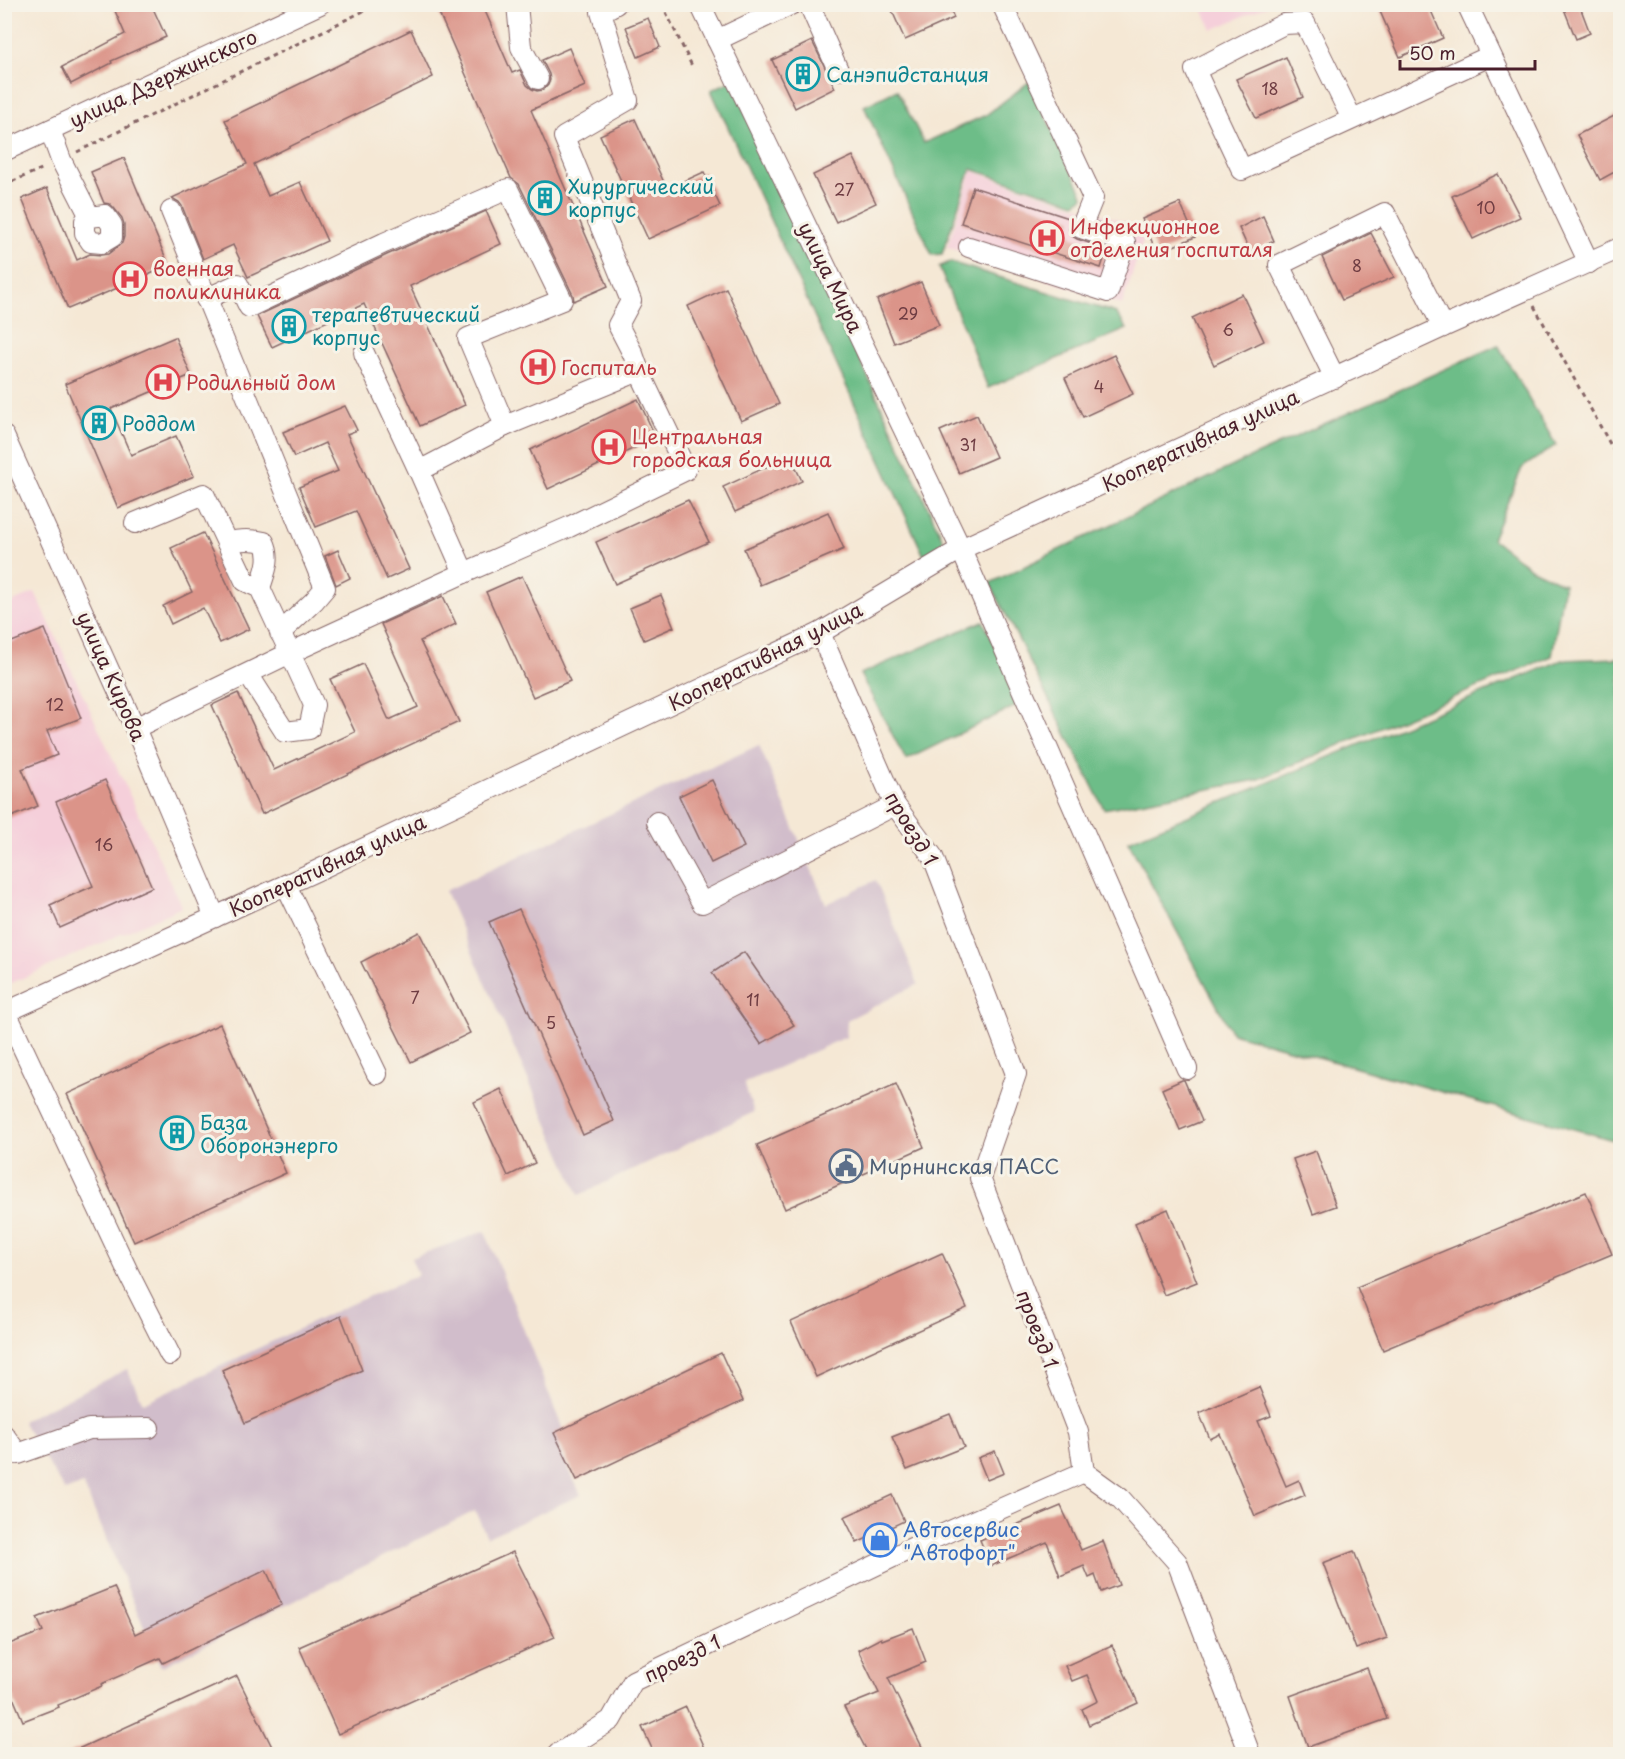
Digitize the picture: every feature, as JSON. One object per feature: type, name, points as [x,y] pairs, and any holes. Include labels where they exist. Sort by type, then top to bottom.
[{"type":"street","name":"улица Дзержинского","points":[[4,151],[321,4]]},
{"type":"street","points":[[518,4],[521,47],[538,79]]},
{"type":"street","name":"улица Мира","points":[[700,4],[962,549],[1187,1069]]},
{"type":"street","points":[[717,40],[792,4]]},
{"type":"street","points":[[809,4],[838,70]]},
{"type":"street","points":[[969,247],[1108,292],[1125,242],[1081,228],[1092,198],[1002,4]]},
{"type":"street","points":[[1467,4],[1589,263]]},
{"type":"street","points":[[135,728],[290,653],[569,527],[686,470],[618,325],[631,302],[564,137],[628,100],[604,7]]},
{"type":"street","points":[[1352,119],[1305,23],[1284,24],[1195,70],[1242,170],[1490,56]]},
{"type":"street","points":[[50,130],[61,160],[90,217]]},
{"type":"street","points":[[206,299],[238,284],[249,307],[384,243],[508,189],[562,300],[468,338],[505,426]]},
{"type":"street","points":[[171,211],[325,588],[280,633]]},
{"type":"street","points":[[1335,378],[1279,265],[1385,213],[1443,327]]},
{"type":"street","name":"Кооперативная улица","points":[[5,1013],[286,885],[820,633],[962,549],[1620,248]]},
{"type":"street","points":[[364,353],[464,573]]},
{"type":"street","points":[[419,471],[505,426],[639,371]]},
{"type":"street","name":"улица Кирова","points":[[4,436],[135,728],[215,917]]},
{"type":"street","points":[[135,523],[204,494],[245,581],[260,588]]},
{"type":"street","points":[[227,543],[251,539],[264,542],[268,551],[268,561],[260,588],[315,705],[309,729],[285,732],[248,674]]},
{"type":"street","name":"проезд 1","points":[[558,1755],[611,1720],[633,1681],[914,1547],[1084,1472],[1078,1432],[980,1178],[1016,1074],[933,857],[895,805],[820,633]]},
{"type":"street","points":[[657,822],[702,903],[895,805]]},
{"type":"street","points":[[286,885],[377,1074]]},
{"type":"street","points":[[5,1013],[129,1274],[170,1354]]},
{"type":"street","points":[[4,1435],[18,1455],[89,1429],[148,1428]]},
{"type":"street","points":[[1084,1472],[1120,1498],[1178,1562],[1250,1755]]},
{"type":"path","points":[[4,185],[61,160],[378,4]]},
{"type":"path","points":[[662,4],[692,66]]},
{"type":"path","points":[[1526,291],[1620,462]]},
{"type":"shaded area","points":[[1200,5],[1269,5],[1212,30]]},
{"type":"shaded area","name":"Инфекционное отделения госпиталя","points":[[972,171],[1147,229],[1122,305],[947,247]]},
{"type":"shaded area","points":[[35,592],[182,907],[5,986],[5,606]]},
{"type":"shaded area","points":[[759,745],[826,904],[876,880],[918,984],[847,1020],[846,1037],[744,1083],[754,1112],[579,1195],[445,891]]},
{"type":"shaded area","points":[[485,1231],[563,1430],[564,1440],[558,1446],[581,1495],[487,1537],[475,1511],[161,1667],[83,1484],[65,1491],[22,1421],[127,1369],[143,1403],[351,1304],[418,1275],[411,1258]]},
{"type":"green space","points":[[731,81],[952,559],[930,569],[711,90]]},
{"type":"green space","points":[[1029,82],[1084,197],[1075,203],[971,169],[942,254],[932,255],[864,106],[897,90],[924,143],[986,115]]},
{"type":"green space","points":[[950,262],[1116,313],[1127,329],[988,388],[939,267]]},
{"type":"green space","points":[[1498,345],[1556,445],[1522,468],[1492,539],[1532,569],[1564,584],[1552,656],[1257,780],[1104,809],[990,583],[1258,454]]},
{"type":"green space","points":[[983,621],[1022,703],[906,760],[860,674]]},
{"type":"green space","points":[[1620,658],[1620,1142],[1232,1033],[1128,841],[1562,660]]},
{"type":"building","points":[[112,4],[151,4],[166,37],[111,61],[112,63],[71,84],[62,67],[125,34]]},
{"type":"building","name":"Хирургический корпус","points":[[435,4],[482,4],[512,73],[520,70],[527,85],[537,91],[543,90],[550,80],[542,60],[569,48],[585,86],[531,110],[608,286],[574,301],[519,184],[511,178]]},
{"type":"building","points":[[889,4],[948,4],[954,18],[905,40]]},
{"type":"building","points":[[1389,4],[1428,4],[1443,38],[1400,57],[1379,9]]},
{"type":"building","points":[[1562,4],[1579,4],[1590,33],[1576,39]]},
{"type":"building","points":[[648,18],[660,47],[638,57],[626,27]]},
{"type":"building","points":[[411,30],[433,77],[254,164],[268,196],[300,182],[327,241],[248,277],[233,245],[203,259],[182,206],[172,198],[247,164],[225,120]]},
{"type":"building","name":"Санэпидстанция","points":[[812,41],[835,88],[795,108],[772,60]]},
{"type":"building","points":[[1286,57],[1303,97],[1256,118],[1236,79]]},
{"type":"building","points":[[1620,113],[1620,169],[1600,180],[1577,135]]},
{"type":"building","points":[[635,119],[667,189],[704,172],[720,206],[648,239],[600,135]]},
{"type":"building","points":[[853,156],[876,203],[836,222],[813,175]]},
{"type":"building","points":[[124,158],[169,266],[68,309],[22,199],[47,188],[77,260],[90,254],[108,254],[122,243],[124,224],[114,208],[104,203],[91,172]]},
{"type":"building","points":[[1498,174],[1520,217],[1473,239],[1452,196]]},
{"type":"building","points":[[973,187],[1072,219],[1069,229],[1072,236],[1107,249],[1101,268],[961,223]]},
{"type":"building","points":[[1180,203],[1195,237],[1157,253],[1142,219]]},
{"type":"building","name":"терапевтический корпус","points":[[486,211],[501,244],[410,286],[465,405],[420,426],[364,304],[272,347],[257,316]]},
{"type":"building","points":[[1263,216],[1274,241],[1250,252],[1239,228]]},
{"type":"building","points":[[1371,233],[1394,277],[1342,300],[1322,257]]},
{"type":"building","points":[[921,282],[939,325],[894,343],[877,300]]},
{"type":"building","points":[[726,288],[779,404],[741,421],[688,306]]},
{"type":"building","points":[[1242,294],[1264,341],[1214,365],[1192,318]]},
{"type":"building","name":"Роддом","points":[[175,337],[191,375],[111,409],[131,455],[176,436],[194,476],[118,508],[65,384]]},
{"type":"building","points":[[1114,355],[1133,394],[1083,417],[1065,378]]},
{"type":"building","points":[[638,399],[656,438],[548,489],[530,450]]},
{"type":"building","points":[[345,406],[357,430],[347,434],[409,569],[387,579],[356,511],[316,527],[299,487],[338,471],[325,443],[294,457],[283,432]]},
{"type":"building","points":[[977,415],[996,457],[959,473],[940,431]]},
{"type":"building","points":[[790,456],[802,481],[735,512],[723,487]]},
{"type":"building","points":[[688,500],[709,542],[615,584],[596,542]]},
{"type":"building","points":[[828,512],[844,549],[760,585],[744,549]]},
{"type":"building","points":[[203,533],[249,629],[220,643],[203,608],[171,624],[163,606],[192,592],[171,548]]},
{"type":"building","points":[[338,550],[350,578],[336,585],[325,556]]},
{"type":"building","points":[[522,576],[570,681],[533,697],[486,592]]},
{"type":"building","points":[[661,595],[674,627],[644,640],[630,608]]},
{"type":"building","points":[[443,596],[456,624],[420,641],[459,722],[262,814],[212,705],[238,693],[274,770],[355,732],[330,679],[363,664],[389,720],[418,707],[381,624]]},
{"type":"building","points":[[45,629],[81,718],[47,731],[57,755],[22,769],[38,806],[4,820],[4,645]]},
{"type":"building","points":[[105,780],[152,887],[60,928],[50,905],[93,886],[56,802]]},
{"type":"building","points":[[712,780],[744,847],[711,863],[679,796]]},
{"type":"building","points":[[519,909],[614,1121],[583,1135],[489,922]]},
{"type":"building","points":[[419,932],[470,1033],[411,1062],[361,962]]},
{"type":"building","points":[[744,952],[794,1025],[761,1044],[712,973]]},
{"type":"building","name":"База Оборонэнерго","points":[[220,1024],[286,1173],[134,1242],[67,1094]]},
{"type":"building","points":[[1182,1080],[1202,1121],[1180,1130],[1162,1089]]},
{"type":"building","points":[[896,1084],[924,1147],[785,1209],[757,1145]]},
{"type":"building","points":[[501,1089],[535,1163],[508,1176],[474,1102]]},
{"type":"building","points":[[1316,1151],[1336,1206],[1313,1214],[1293,1159]]},
{"type":"building","points":[[1586,1192],[1612,1254],[1383,1350],[1357,1287]]},
{"type":"building","points":[[1168,1209],[1197,1282],[1164,1295],[1135,1223]]},
{"type":"building","points":[[942,1253],[967,1308],[816,1377],[791,1322]]},
{"type":"building","points":[[341,1316],[362,1370],[245,1423],[222,1370]]},
{"type":"building","points":[[721,1353],[743,1401],[577,1480],[554,1433]]},
{"type":"building","points":[[1259,1387],[1271,1416],[1258,1421],[1286,1486],[1299,1480],[1305,1495],[1255,1516],[1220,1434],[1210,1439],[1199,1413]]},
{"type":"building","points":[[950,1414],[964,1447],[907,1470],[892,1437]]},
{"type":"building","points":[[995,1451],[1004,1473],[987,1480],[978,1458]]},
{"type":"building","points":[[892,1495],[904,1521],[857,1543],[844,1517]]},
{"type":"building","points":[[1061,1506],[1081,1550],[1103,1541],[1119,1585],[1101,1592],[1095,1575],[1089,1578],[1084,1566],[1060,1576],[1047,1542],[991,1566],[980,1540]]},
{"type":"building","points":[[1354,1551],[1387,1638],[1356,1649],[1323,1563]]},
{"type":"building","points":[[513,1552],[555,1637],[338,1734],[299,1647]]},
{"type":"building","points":[[266,1570],[282,1605],[163,1663],[160,1658],[101,1684],[102,1686],[58,1705],[59,1707],[23,1721],[4,1676],[4,1646],[43,1631],[37,1618],[114,1587],[135,1634]]},
{"type":"building","points":[[913,1628],[926,1662],[888,1678],[926,1755],[869,1755],[844,1707],[879,1693],[858,1650],[881,1638],[882,1640]]},
{"type":"building","points":[[1112,1645],[1138,1703],[1089,1725],[1082,1709],[1098,1701],[1087,1675],[1072,1681],[1065,1666]]},
{"type":"building","points":[[1367,1668],[1387,1719],[1308,1747],[1290,1696]]},
{"type":"building","points":[[237,1676],[276,1755],[65,1755]]},
{"type":"building","points":[[686,1707],[707,1755],[655,1755],[642,1727]]},
{"type":"place","name":"Санэпидстанция","points":[[803,74]]},
{"type":"place","name":"Хирургический корпус","points":[[545,198]]},
{"type":"place","name":"Инфекционное отделения госпиталя","points":[[1047,238]]},
{"type":"place","name":"военная поликлиника","points":[[130,279]]},
{"type":"place","name":"терапевтический корпус","points":[[289,326]]},
{"type":"place","name":"Госпиталь","points":[[538,367]]},
{"type":"place","name":"Родильный дом","points":[[163,382]]},
{"type":"place","name":"Роддом","points":[[99,423]]},
{"type":"place","name":"Центральная городская больница","points":[[609,447]]},
{"type":"place","name":"База Оборонэнерго","points":[[177,1133]]},
{"type":"place","name":"Мирнинская ПАСС","points":[[846,1166]]},
{"type":"place","name":"Автосервис \"Автофорт\"","points":[[880,1540]]}]
